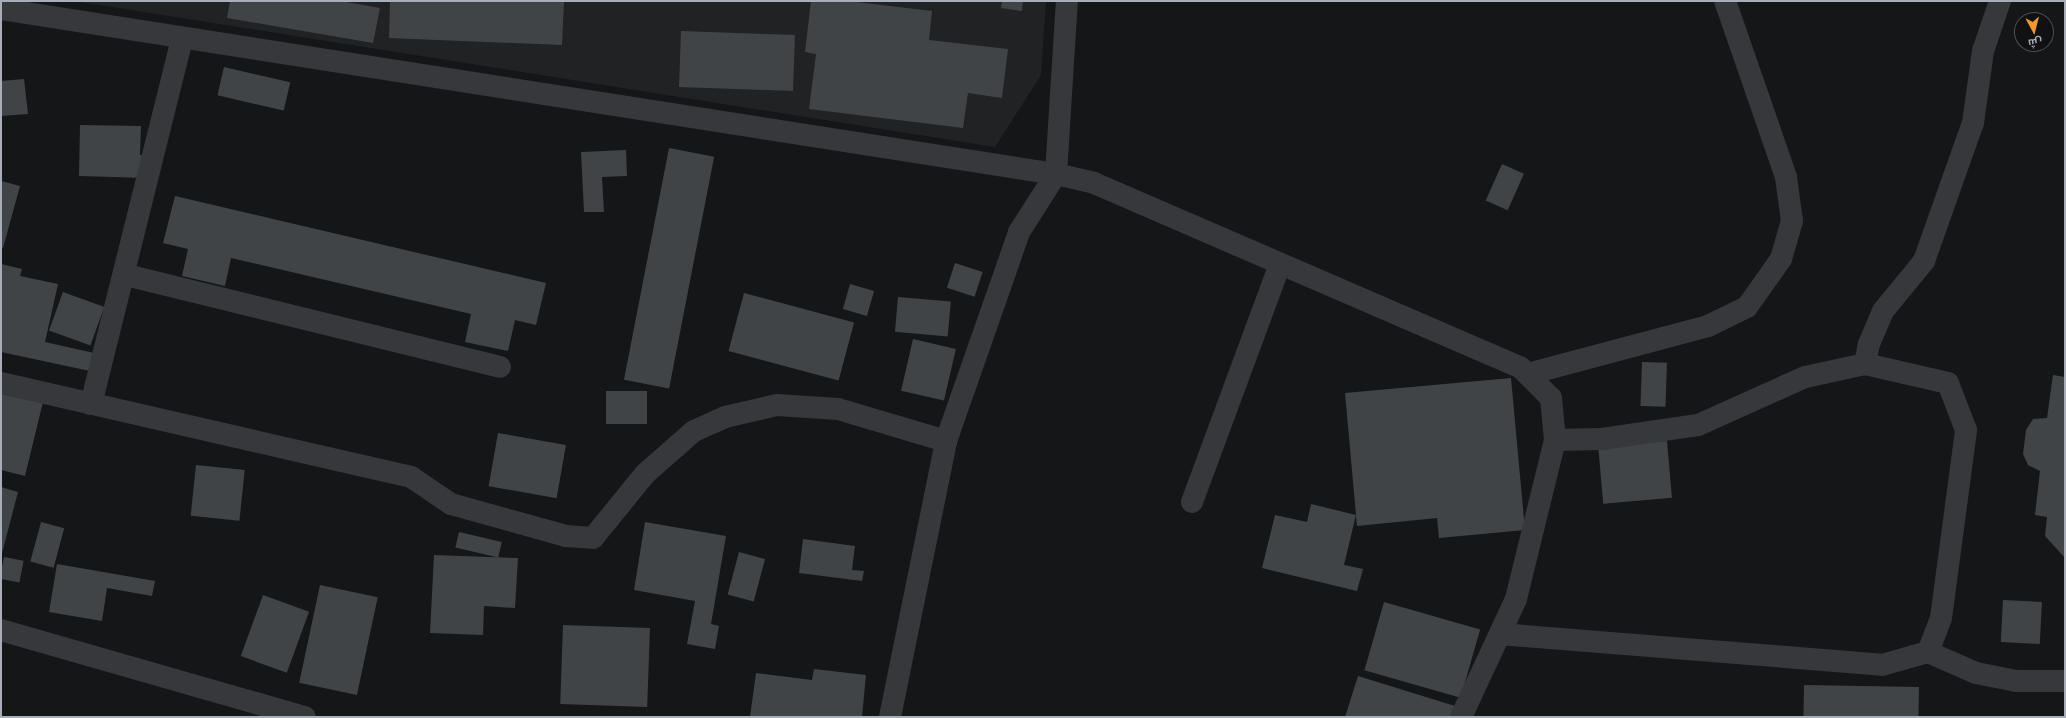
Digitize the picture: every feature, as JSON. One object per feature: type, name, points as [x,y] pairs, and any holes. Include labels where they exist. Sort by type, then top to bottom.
[{"type":"street","points":[[890,717],[946,441],[1019,232],[1056,174],[1067,1]]},
{"type":"street","points":[[1528,374],[1708,326],[1747,307],[1781,259],[1792,221],[1786,177],[1725,1]]},
{"type":"street","points":[[1865,364],[1869,344],[1883,311],[1924,261],[1973,123],[1983,51],[2000,1]]},
{"type":"street","points":[[1,9],[1056,174],[1094,183],[1522,368],[1551,398],[1555,440],[1516,599],[1461,717]]},
{"type":"street","points":[[91,404],[126,275],[182,38]]},
{"type":"street","points":[[1192,502],[1280,264]]},
{"type":"street","points":[[126,275],[500,367]]},
{"type":"street","points":[[1555,440],[1602,439],[1698,425],[1804,376],[1865,364],[1948,383],[1966,430],[1941,618],[1928,652]]},
{"type":"street","points":[[1,383],[411,477],[451,504],[566,536],[593,538],[645,474],[694,431],[725,417],[778,405],[838,409],[946,441]]},
{"type":"street","points":[[1,630],[305,717]]},
{"type":"street","points":[[1500,634],[1882,665],[1928,652],[1976,673],[2016,681],[2065,681]]},
{"type":"shaded area","points":[[74,1],[1046,1],[1041,75],[995,147]]},
{"type":"building","points":[[230,1],[341,1],[380,8],[373,43],[227,18]]},
{"type":"building","points":[[390,1],[564,1],[562,45],[389,38]]},
{"type":"building","points":[[811,1],[848,1],[932,11],[929,40],[1008,49],[1002,98],[968,93],[963,128],[809,109],[816,54],[805,52]]},
{"type":"building","points":[[1002,1],[1023,1],[1022,11],[1001,8]]},
{"type":"building","points":[[681,31],[795,35],[793,91],[679,87]]},
{"type":"building","points":[[224,67],[290,82],[284,111],[217,95]]},
{"type":"building","points":[[24,79],[28,114],[1,116],[1,81]]},
{"type":"building","points":[[80,125],[141,126],[140,155],[148,155],[147,178],[79,176]]},
{"type":"building","points":[[669,148],[714,157],[669,388],[624,380]]},
{"type":"building","points":[[626,150],[627,176],[602,177],[604,212],[584,212],[581,152]]},
{"type":"building","points":[[1502,164],[1524,174],[1508,210],[1486,201]]},
{"type":"building","points":[[1,181],[20,186],[3,248],[1,247]]},
{"type":"building","points":[[175,196],[546,283],[536,325],[515,320],[508,351],[465,342],[471,314],[231,258],[225,286],[182,276],[188,249],[163,243]]},
{"type":"building","points":[[955,263],[983,272],[975,297],[947,288]]},
{"type":"building","points":[[1,264],[22,269],[20,276],[58,284],[45,342],[94,353],[90,371],[1,352]]},
{"type":"building","points":[[850,284],[874,291],[867,316],[843,309]]},
{"type":"building","points":[[63,292],[104,307],[90,346],[49,331]]},
{"type":"building","points":[[744,293],[854,323],[839,380],[728,351]]},
{"type":"building","points":[[898,297],[951,302],[948,336],[895,332]]},
{"type":"building","points":[[913,339],[956,349],[944,401],[901,391]]},
{"type":"building","points":[[1642,362],[1667,363],[1665,407],[1640,406]]},
{"type":"building","points":[[2053,375],[2065,377],[2065,558],[2045,536],[2047,517],[2035,515],[2040,471],[2028,465],[2023,454],[2026,430],[2033,419],[2047,418]]},
{"type":"building","points":[[1511,378],[1525,530],[1439,538],[1437,518],[1357,526],[1345,393]]},
{"type":"building","points":[[606,391],[647,391],[647,424],[606,424]]},
{"type":"building","points":[[1,392],[43,402],[25,476],[1,470]]},
{"type":"building","points":[[498,433],[566,445],[557,498],[489,486]]},
{"type":"building","points":[[1667,441],[1672,498],[1603,504],[1598,447]]},
{"type":"building","points":[[196,465],[245,470],[239,521],[191,516]]},
{"type":"building","points":[[1,487],[18,492],[1,557]]},
{"type":"building","points":[[1311,504],[1356,515],[1344,565],[1363,569],[1357,591],[1262,568],[1275,515],[1307,522]]},
{"type":"building","points":[[41,522],[64,528],[54,568],[30,562]]},
{"type":"building","points":[[645,522],[726,536],[711,624],[719,626],[715,649],[687,644],[695,601],[634,590]]},
{"type":"building","points":[[459,532],[502,542],[498,557],[455,548]]},
{"type":"building","points":[[803,539],[855,546],[852,570],[864,571],[862,581],[799,573]]},
{"type":"building","points":[[739,552],[765,559],[754,601],[728,595]]},
{"type":"building","points":[[434,555],[518,558],[515,608],[484,606],[483,635],[430,633]]},
{"type":"building","points":[[4,557],[24,561],[19,582],[1,579]]},
{"type":"building","points":[[57,564],[155,581],[152,596],[107,588],[102,621],[49,612]]},
{"type":"building","points":[[320,585],[378,597],[357,695],[299,683]]},
{"type":"building","points":[[263,595],[309,612],[287,673],[241,656]]},
{"type":"building","points":[[2003,600],[2042,602],[2040,644],[2001,642]]},
{"type":"building","points":[[1384,602],[1480,630],[1461,698],[1364,670]]},
{"type":"building","points":[[563,625],[650,628],[647,707],[560,704]]},
{"type":"building","points":[[814,669],[866,675],[862,717],[750,717],[756,673],[812,680]]},
{"type":"building","points":[[1358,676],[1455,706],[1451,717],[1345,717]]},
{"type":"building","points":[[1804,685],[1919,687],[1918,717],[1803,717]]}]
